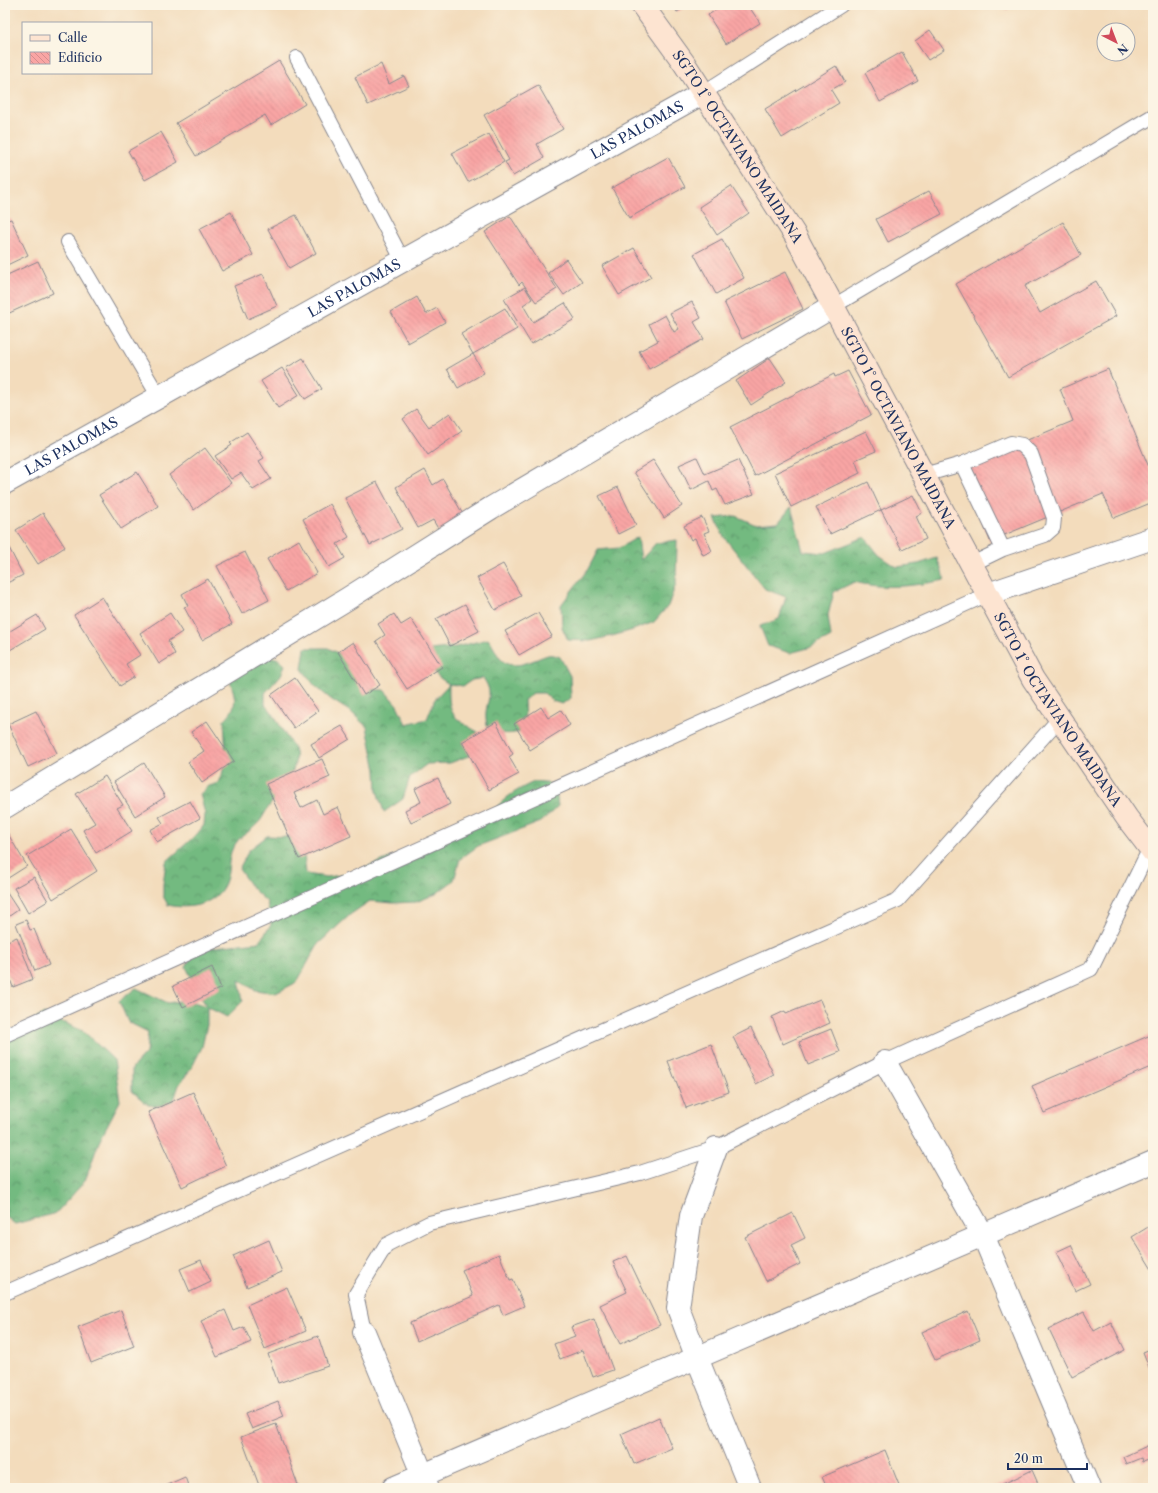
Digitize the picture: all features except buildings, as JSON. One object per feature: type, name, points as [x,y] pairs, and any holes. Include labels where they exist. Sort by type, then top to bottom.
[{"type":"main road","name":"SGTO 1° OCTAVIANO MAIDANA","points":[[642,5],[703,93],[795,235],[832,307],[1033,679],[1127,818],[1151,850]]},
{"type":"street","name":"LAS PALOMAS","points":[[5,483],[703,93]]},
{"type":"street","points":[[5,807],[347,599],[491,508],[832,307]]},
{"type":"street","points":[[988,594],[1153,538]]},
{"type":"street","points":[[885,1062],[983,1235],[1089,1488]]},
{"type":"street","points":[[716,1148],[691,1216],[678,1308],[750,1488]]},
{"type":"street","points":[[393,1488],[426,1481],[697,1358],[1153,1162]]},
{"type":"street","points":[[364,1332],[426,1481]]},
{"type":"lane","points":[[703,93],[841,5]]},
{"type":"lane","points":[[297,58],[403,261]]},
{"type":"lane","points":[[832,307],[1153,116]]},
{"type":"lane","points":[[68,242],[159,397]]},
{"type":"lane","points":[[924,475],[962,464],[1011,443],[1022,445],[1031,454],[1054,518],[1053,528],[1045,535],[1003,549],[972,564]]},
{"type":"lane","points":[[962,464],[1003,549]]},
{"type":"lane","points":[[5,1035],[988,594]]},
{"type":"lane","points":[[5,1293],[898,900],[1060,718]]},
{"type":"lane","points":[[364,1332],[356,1294],[386,1245],[430,1223],[640,1173],[716,1148],[885,1062],[1091,969],[1151,850]]},
{"type":"green space","points":[[791,507],[803,551],[825,553],[865,537],[879,555],[897,567],[918,564],[937,558],[945,580],[900,586],[878,586],[854,582],[834,592],[828,615],[831,637],[812,647],[790,653],[768,646],[760,626],[779,619],[786,597],[765,589],[724,537],[715,518],[736,516],[756,525],[778,523]]},
{"type":"green space","points":[[638,537],[641,560],[656,543],[677,540],[676,584],[668,606],[654,622],[633,630],[590,641],[568,640],[562,627],[561,605],[588,569],[598,550],[619,548]]},
{"type":"green space","points":[[488,639],[499,657],[504,662],[510,664],[523,664],[550,655],[560,657],[570,676],[571,698],[562,704],[552,701],[544,693],[533,693],[524,700],[525,723],[519,732],[503,733],[496,732],[488,728],[486,713],[489,691],[483,678],[472,680],[463,686],[449,684],[436,674],[432,667],[430,650],[456,647]]},
{"type":"green space","points":[[305,648],[328,648],[347,658],[363,689],[384,690],[397,705],[406,724],[427,719],[435,699],[449,684],[449,702],[453,714],[462,723],[478,732],[471,755],[450,763],[427,764],[410,777],[403,799],[384,812],[377,791],[376,770],[367,727],[351,712],[332,700],[315,686],[302,669]]},
{"type":"green space","points":[[266,658],[277,658],[285,665],[281,675],[265,693],[265,704],[273,713],[294,749],[296,757],[292,773],[260,821],[238,840],[233,848],[227,878],[221,890],[209,901],[201,904],[184,907],[168,905],[163,896],[166,862],[198,833],[204,825],[205,814],[200,794],[209,786],[219,783],[222,776],[225,760],[224,720],[232,711],[234,706],[234,692],[230,681]]},
{"type":"green space","points":[[534,782],[555,784],[558,806],[541,822],[478,846],[460,859],[454,880],[436,894],[416,902],[393,903],[370,901],[351,914],[318,944],[297,982],[276,993],[255,990],[239,980],[243,1001],[227,1017],[207,1007],[207,1025],[202,1047],[192,1067],[179,1085],[172,1106],[148,1105],[132,1091],[132,1068],[146,1053],[148,1032],[128,1022],[119,1001],[136,988],[168,1003],[187,1000],[206,1006],[186,967],[195,949],[259,942],[271,925],[267,902],[252,888],[239,869],[249,850],[267,836],[289,837],[304,853],[306,874],[327,877],[349,874],[486,820],[507,797]]},
{"type":"green space","points":[[44,1014],[83,1031],[114,1060],[120,1101],[100,1139],[85,1181],[56,1213],[15,1224],[5,1216],[5,1036]]}]
